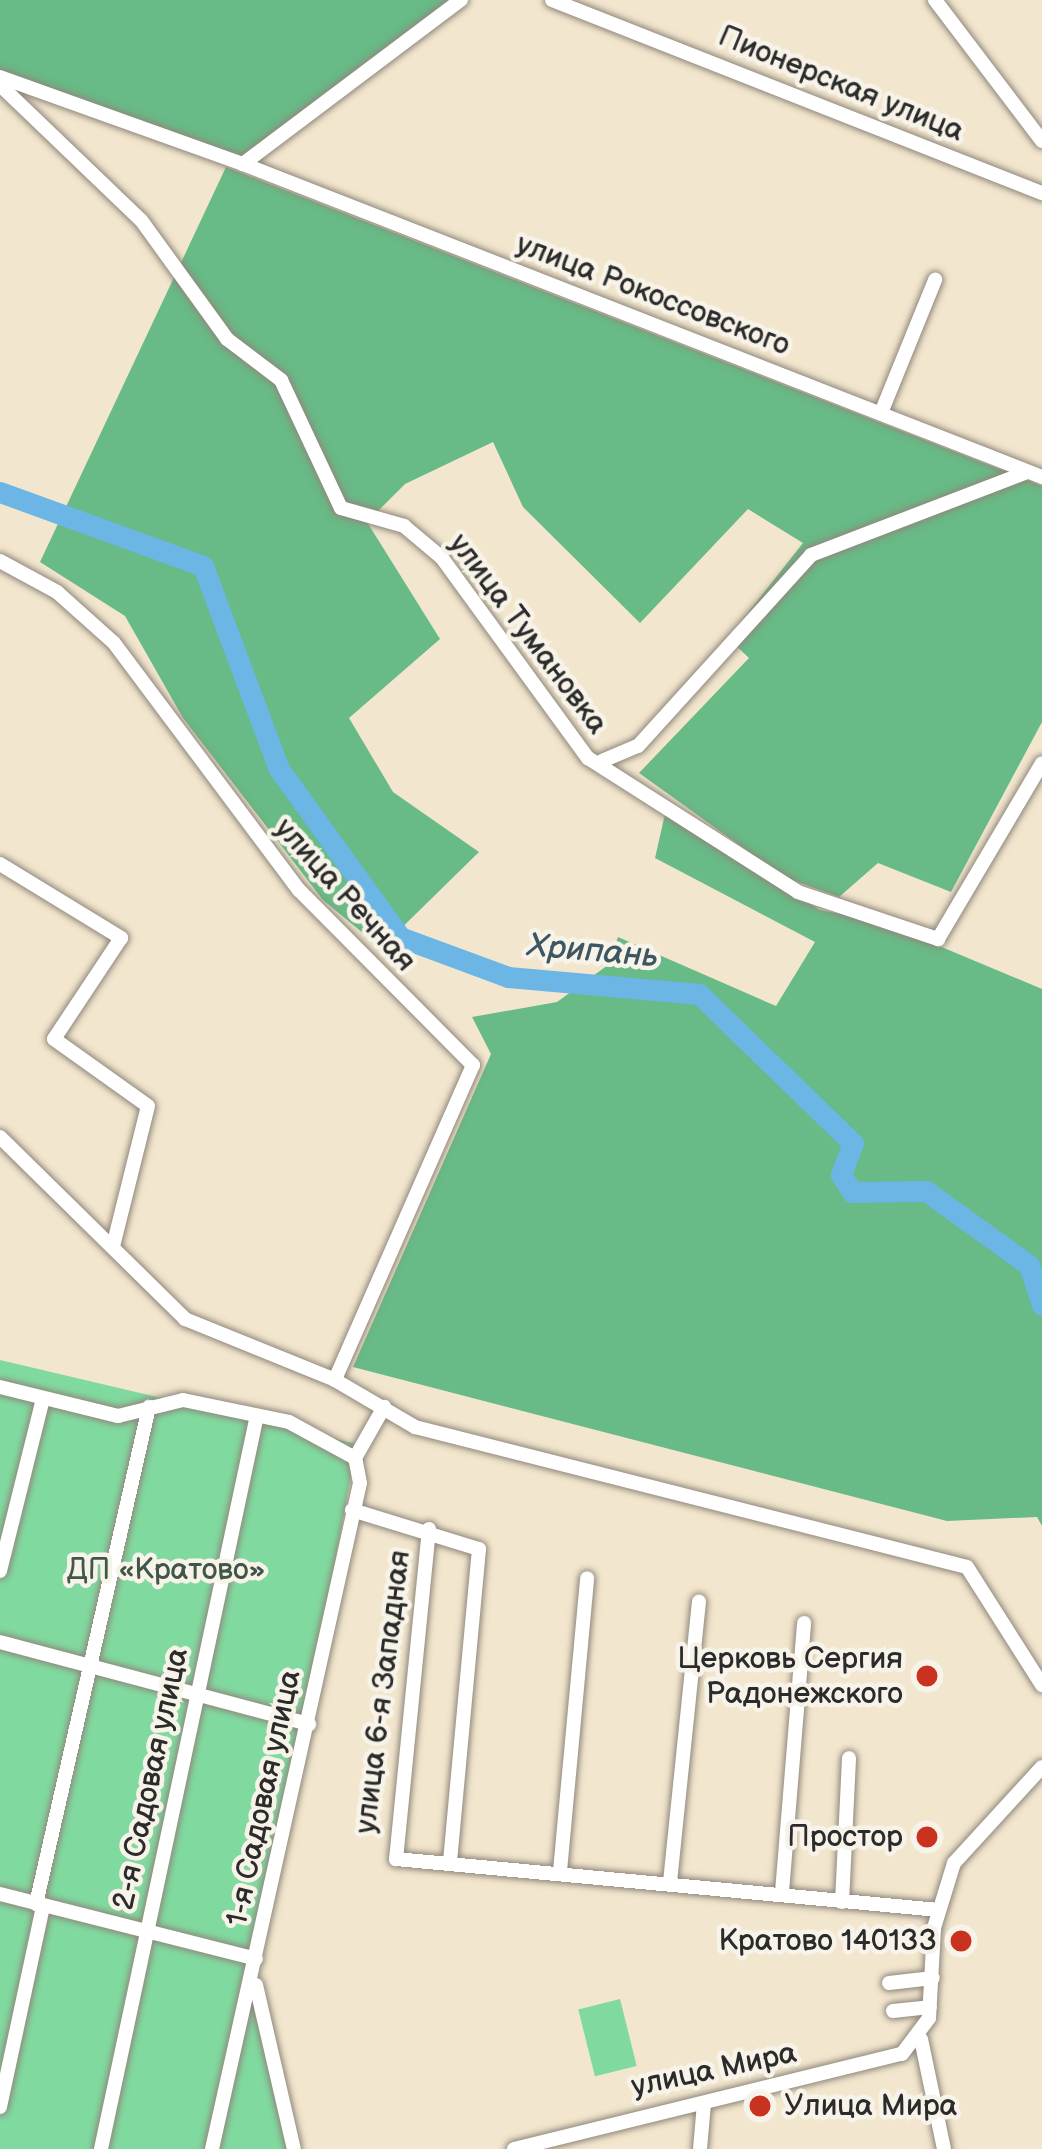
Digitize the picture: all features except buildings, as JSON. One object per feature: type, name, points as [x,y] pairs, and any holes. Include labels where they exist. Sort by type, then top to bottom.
[{"type":"street","points":[[243,164],[461,0]]},
{"type":"street","name":"Пионерская улица","points":[[552,0],[1042,193]]},
{"type":"street","points":[[934,0],[1042,141]]},
{"type":"street","name":"улица Рокоссовского","points":[[0,81],[243,164],[1035,474]]},
{"type":"street","name":"улица Тумановка","points":[[0,81],[141,220],[227,339],[281,380],[340,508],[404,526],[442,559],[587,758],[602,761],[798,892],[938,939],[1042,763]]},
{"type":"street","points":[[881,413],[935,280]]},
{"type":"street","points":[[602,761],[638,746],[811,555],[1035,474]]},
{"type":"street","name":"улица Речная","points":[[0,561],[57,592],[114,643],[299,890],[473,1065],[335,1380]]},
{"type":"street","points":[[0,864],[121,938],[53,1039],[148,1106],[113,1246]]},
{"type":"street","points":[[0,1137],[185,1319],[335,1380],[415,1427],[967,1567],[1042,1685]]},
{"type":"street","points":[[0,1387],[118,1416],[183,1400],[256,1420],[290,1422],[355,1458],[384,1407]]},
{"type":"street","points":[[0,1571],[43,1398]]},
{"type":"street","points":[[0,2107],[88,1664],[149,1408]]},
{"type":"street","name":"2-я Садовая улица","points":[[101,2149],[256,1420]]},
{"type":"street","name":"1-я Садовая улица","points":[[212,2149],[309,1724],[352,1510],[355,1458]]},
{"type":"street","points":[[352,1510],[468,1539],[481,1555],[450,1859],[939,1910]]},
{"type":"street","name":"улица 6-я Западная","points":[[429,1529],[396,1859],[450,1859]]},
{"type":"street","points":[[560,1871],[586,1578]]},
{"type":"street","points":[[670,1882],[699,1601]]},
{"type":"street","points":[[782,1892],[805,1623]]},
{"type":"street","points":[[0,1642],[309,1724]]},
{"type":"street","points":[[842,1902],[849,1758]]},
{"type":"street","points":[[944,2149],[921,2039],[930,2007],[939,1910],[954,1863],[1042,1767]]},
{"type":"street","points":[[0,1894],[255,1966],[294,2149]]},
{"type":"street","points":[[890,1983],[933,1978]]},
{"type":"street","points":[[893,2012],[930,2007]]},
{"type":"street","name":"улица Мира","points":[[514,2149],[888,2061],[921,2039]]},
{"type":"street","points":[[700,2149],[704,2103]]},
{"type":"green space","points":[[0,0],[452,0],[264,152],[239,158],[0,71]]},
{"type":"green space","points":[[226,167],[1042,486],[1042,722],[951,892],[878,863],[839,897],[784,877],[639,773],[749,658],[728,638],[803,543],[748,509],[640,623],[523,507],[493,442],[405,484],[367,522],[440,639],[349,718],[393,792],[479,852],[381,948],[323,900],[183,718],[125,616],[40,562]]},
{"type":"green space","points":[[665,814],[820,910],[882,922],[1042,989],[1042,1526],[1037,1517],[947,1521],[353,1367],[491,1054],[472,1017],[557,1002],[608,965],[618,937],[776,1006],[815,942],[655,858]]},
{"type":"green space","name":"ДП «Кратово»","points":[[0,1360],[357,1444],[258,1976],[291,2149],[0,2149]]},
{"type":"green space","points":[[620,1999],[637,2066],[595,2076],[578,2009]]},
{"type":"waterway","name":"Хрипань","points":[[0,492],[203,566],[279,769],[400,937],[508,977],[699,994],[853,1143],[841,1175],[852,1192],[926,1191],[1029,1265],[1042,1305]]},
{"type":"place","name":"Церковь Сергия Радонежского","points":[[927,1676]]},
{"type":"place","name":"Простор","points":[[927,1837]]},
{"type":"place","name":"Кратово 140133","points":[[961,1941]]},
{"type":"place","name":"Улица Мира","points":[[760,2106]]}]
